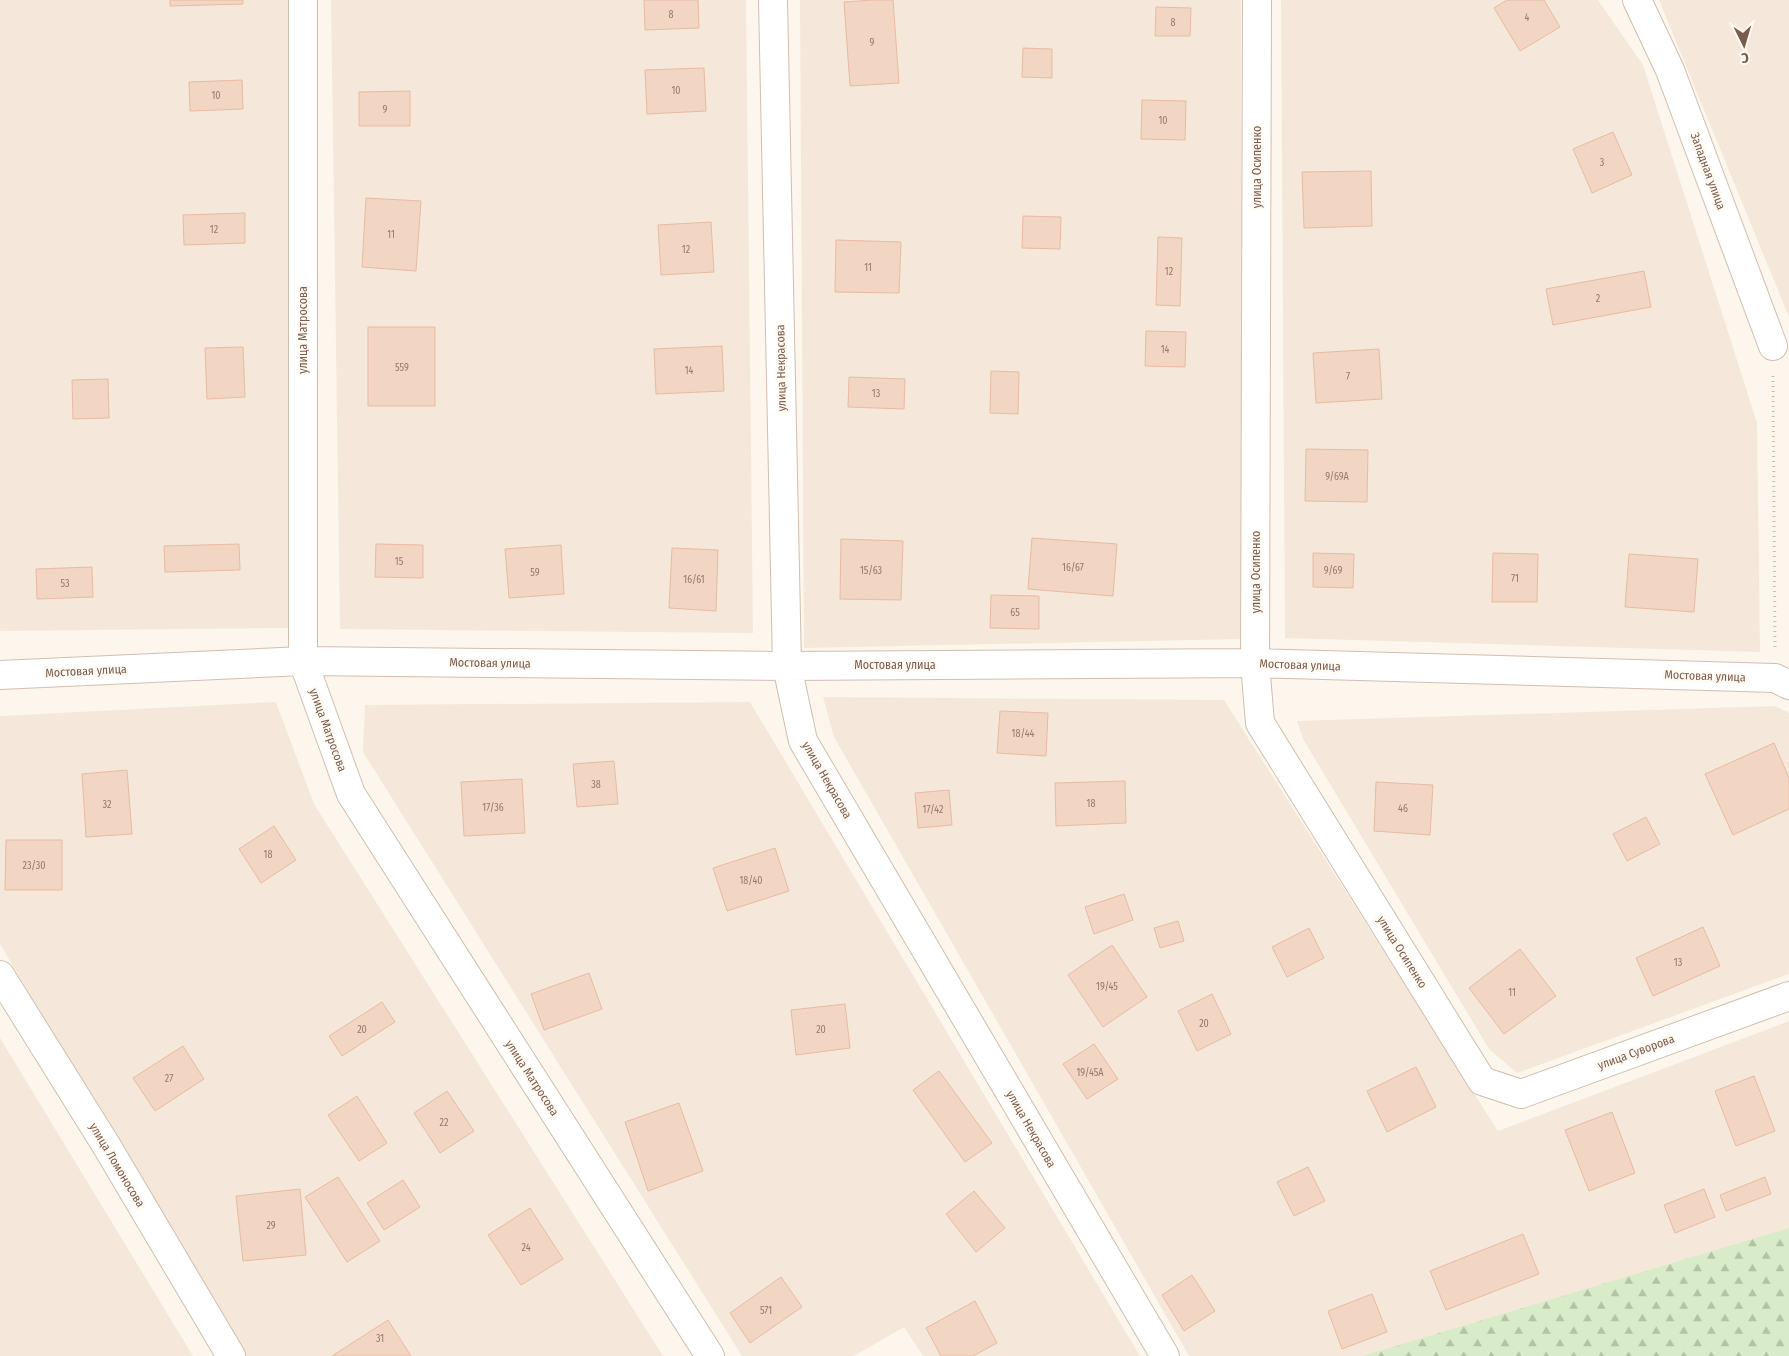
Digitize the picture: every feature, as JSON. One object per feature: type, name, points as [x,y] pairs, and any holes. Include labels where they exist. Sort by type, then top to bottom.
[{"type":"street","name":"улица Матросова","points":[[304,0],[303,660],[351,794],[710,1356]]},
{"type":"street","name":"улица Некрасова","points":[[773,0],[787,666],[803,741],[1165,1356]]},
{"type":"street","name":"улица Осипенко","points":[[1257,0],[1255,664],[1260,722],[1482,1081]]},
{"type":"street","name":"Западная улица","points":[[1637,0],[1670,70],[1773,346]]},
{"type":"street","name":"Мостовая улица","points":[[0,675],[303,660],[787,666],[1255,664],[1782,682]]},
{"type":"street","name":"улица Ломоносова","points":[[0,975],[106,1145],[231,1356]]},
{"type":"street","name":"улица Суворова","points":[[1482,1081],[1521,1094],[1789,996]]},
{"type":"path","points":[[1773,346],[1782,682]]},
{"type":"shaded area","points":[[0,0],[288,0],[289,628],[0,631]]},
{"type":"shaded area","points":[[331,0],[746,0],[753,633],[340,629]]},
{"type":"shaded area","points":[[800,0],[1241,0],[1241,639],[804,648]]},
{"type":"shaded area","points":[[1281,0],[1598,0],[1643,65],[1757,423],[1760,652],[1285,638]]},
{"type":"shaded area","points":[[1659,0],[1789,0],[1789,317]]},
{"type":"shaded area","points":[[823,697],[1224,700],[1498,1131],[1789,1021],[1789,1253],[1405,1356],[1189,1356],[834,737]]},
{"type":"shaded area","points":[[276,702],[314,804],[663,1356],[244,1356],[0,944],[0,716]]},
{"type":"shaded area","points":[[750,702],[1140,1356],[923,1356],[904,1327],[854,1356],[742,1356],[363,752],[365,705]]},
{"type":"shaded area","points":[[1775,706],[1789,713],[1789,974],[1517,1073],[1489,1049],[1303,739],[1297,721]]},
{"type":"shaded area","points":[[0,1038],[193,1356],[0,1356]]},
{"type":"green space","points":[[1789,1228],[1789,1356],[1363,1356]]},
{"type":"building","points":[[170,0],[243,0],[243,4],[170,6]]},
{"type":"building","points":[[644,0],[698,0],[699,28],[645,30]]},
{"type":"building","points":[[893,0],[899,83],[850,86],[844,2]]},
{"type":"building","points":[[1507,0],[1544,0],[1560,27],[1520,51],[1494,8]]},
{"type":"building","points":[[1156,7],[1191,8],[1190,36],[1155,36]]},
{"type":"building","points":[[1023,48],[1052,49],[1052,78],[1022,77]]},
{"type":"building","points":[[704,68],[706,111],[647,114],[645,70]]},
{"type":"building","points":[[242,80],[243,109],[190,111],[189,82]]},
{"type":"building","points":[[410,91],[410,126],[359,126],[359,92]]},
{"type":"building","points":[[1142,100],[1186,101],[1185,140],[1141,139]]},
{"type":"building","points":[[1613,132],[1632,175],[1592,193],[1573,149]]},
{"type":"building","points":[[1371,171],[1372,226],[1304,228],[1302,172]]},
{"type":"building","points":[[366,198],[421,201],[416,271],[362,267]]},
{"type":"building","points":[[245,213],[245,243],[184,245],[183,215]]},
{"type":"building","points":[[1023,216],[1061,217],[1060,249],[1022,248]]},
{"type":"building","points":[[711,222],[714,272],[661,275],[658,225]]},
{"type":"building","points":[[1158,237],[1182,238],[1180,306],[1156,305]]},
{"type":"building","points":[[836,240],[901,242],[899,293],[835,292]]},
{"type":"building","points":[[1644,271],[1651,307],[1553,325],[1546,289]]},
{"type":"building","points":[[368,327],[435,327],[435,406],[368,406]]},
{"type":"building","points":[[1146,331],[1186,332],[1185,367],[1145,366]]},
{"type":"building","points":[[722,346],[724,391],[656,394],[654,349]]},
{"type":"building","points":[[243,347],[245,397],[207,399],[205,348]]},
{"type":"building","points":[[1379,349],[1382,399],[1316,403],[1313,353]]},
{"type":"building","points":[[991,371],[1019,372],[1018,414],[990,413]]},
{"type":"building","points":[[849,377],[905,379],[904,409],[848,407]]},
{"type":"building","points":[[108,379],[109,418],[73,419],[72,380]]},
{"type":"building","points":[[1306,449],[1368,450],[1367,502],[1305,501]]},
{"type":"building","points":[[1032,538],[1117,544],[1113,596],[1028,589]]},
{"type":"building","points":[[841,539],[903,541],[901,600],[840,599]]},
{"type":"building","points":[[239,544],[240,570],[165,572],[164,546]]},
{"type":"building","points":[[376,544],[423,545],[423,578],[375,577]]},
{"type":"building","points":[[561,545],[564,594],[509,598],[505,549]]},
{"type":"building","points":[[672,548],[718,550],[716,611],[669,608]]},
{"type":"building","points":[[1313,553],[1354,554],[1353,588],[1313,587]]},
{"type":"building","points":[[1493,553],[1538,554],[1537,602],[1492,602]]},
{"type":"building","points":[[1629,554],[1698,559],[1694,612],[1625,607]]},
{"type":"building","points":[[92,567],[93,597],[37,599],[36,569]]},
{"type":"building","points":[[991,595],[1039,596],[1039,629],[990,628]]},
{"type":"building","points":[[1000,711],[1048,713],[1046,756],[997,753]]},
{"type":"building","points":[[1774,743],[1789,778],[1789,809],[1733,835],[1705,774]]},
{"type":"building","points":[[614,761],[618,804],[577,807],[573,764]]},
{"type":"building","points":[[127,770],[132,834],[86,837],[82,774]]},
{"type":"building","points":[[522,779],[525,833],[464,836],[461,782]]},
{"type":"building","points":[[1125,781],[1126,823],[1056,826],[1055,783]]},
{"type":"building","points":[[1376,782],[1433,785],[1430,835],[1374,831]]},
{"type":"building","points":[[949,790],[952,825],[918,828],[915,793]]},
{"type":"building","points":[[1646,817],[1660,844],[1627,861],[1613,834]]},
{"type":"building","points":[[274,826],[296,860],[261,883],[239,849]]},
{"type":"building","points":[[6,840],[62,840],[62,890],[5,890]]},
{"type":"building","points":[[775,848],[789,891],[727,911],[713,868]]},
{"type":"building","points":[[1124,894],[1133,920],[1094,934],[1085,907]]},
{"type":"building","points":[[1178,921],[1184,941],[1160,948],[1154,928]]},
{"type":"building","points":[[1703,927],[1720,966],[1653,996],[1636,958]]},
{"type":"building","points":[[1309,928],[1324,958],[1287,977],[1272,947]]},
{"type":"building","points":[[1112,945],[1147,997],[1103,1027],[1068,975]]},
{"type":"building","points":[[1520,949],[1556,996],[1504,1034],[1469,988]]},
{"type":"building","points":[[589,973],[602,1009],[544,1030],[531,994]]},
{"type":"building","points":[[1212,994],[1231,1034],[1197,1051],[1178,1011]]},
{"type":"building","points":[[382,1002],[395,1022],[342,1056],[329,1036]]},
{"type":"building","points":[[845,1004],[850,1048],[796,1055],[791,1010]]},
{"type":"building","points":[[1094,1044],[1118,1079],[1087,1099],[1063,1064]]},
{"type":"building","points":[[183,1046],[204,1079],[155,1111],[133,1078]]},
{"type":"building","points":[[1416,1067],[1436,1107],[1387,1132],[1367,1091]]},
{"type":"building","points":[[939,1071],[992,1143],[965,1162],[913,1090]]},
{"type":"building","points":[[1754,1076],[1775,1131],[1736,1146],[1715,1091]]},
{"type":"building","points":[[447,1091],[474,1131],[440,1153],[414,1113]]},
{"type":"building","points":[[357,1096],[387,1143],[359,1161],[328,1115]]},
{"type":"building","points":[[679,1103],[703,1171],[648,1191],[625,1122]]},
{"type":"building","points":[[1612,1112],[1635,1173],[1589,1191],[1565,1130]]},
{"type":"building","points":[[1308,1167],[1325,1201],[1294,1216],[1277,1182]]},
{"type":"building","points":[[338,1177],[380,1241],[347,1262],[305,1197]]},
{"type":"building","points":[[1765,1177],[1771,1194],[1726,1211],[1720,1195]]},
{"type":"building","points":[[403,1180],[420,1207],[384,1230],[367,1203]]},
{"type":"building","points":[[300,1189],[306,1255],[243,1261],[236,1196]]},
{"type":"building","points":[[1704,1189],[1715,1217],[1675,1233],[1664,1205]]},
{"type":"building","points":[[974,1191],[1005,1228],[976,1252],[946,1214]]},
{"type":"building","points":[[530,1208],[563,1259],[521,1285],[488,1235]]},
{"type":"building","points":[[1523,1234],[1539,1274],[1446,1310],[1430,1271]]},
{"type":"building","points":[[1192,1275],[1215,1311],[1184,1331],[1162,1295]]},
{"type":"building","points":[[781,1277],[802,1307],[750,1343],[730,1313]]},
{"type":"building","points":[[1372,1294],[1387,1332],[1342,1349],[1328,1311]]},
{"type":"building","points":[[975,1301],[997,1343],[973,1356],[941,1356],[926,1328]]},
{"type":"building","points":[[388,1320],[411,1356],[332,1356]]}]
